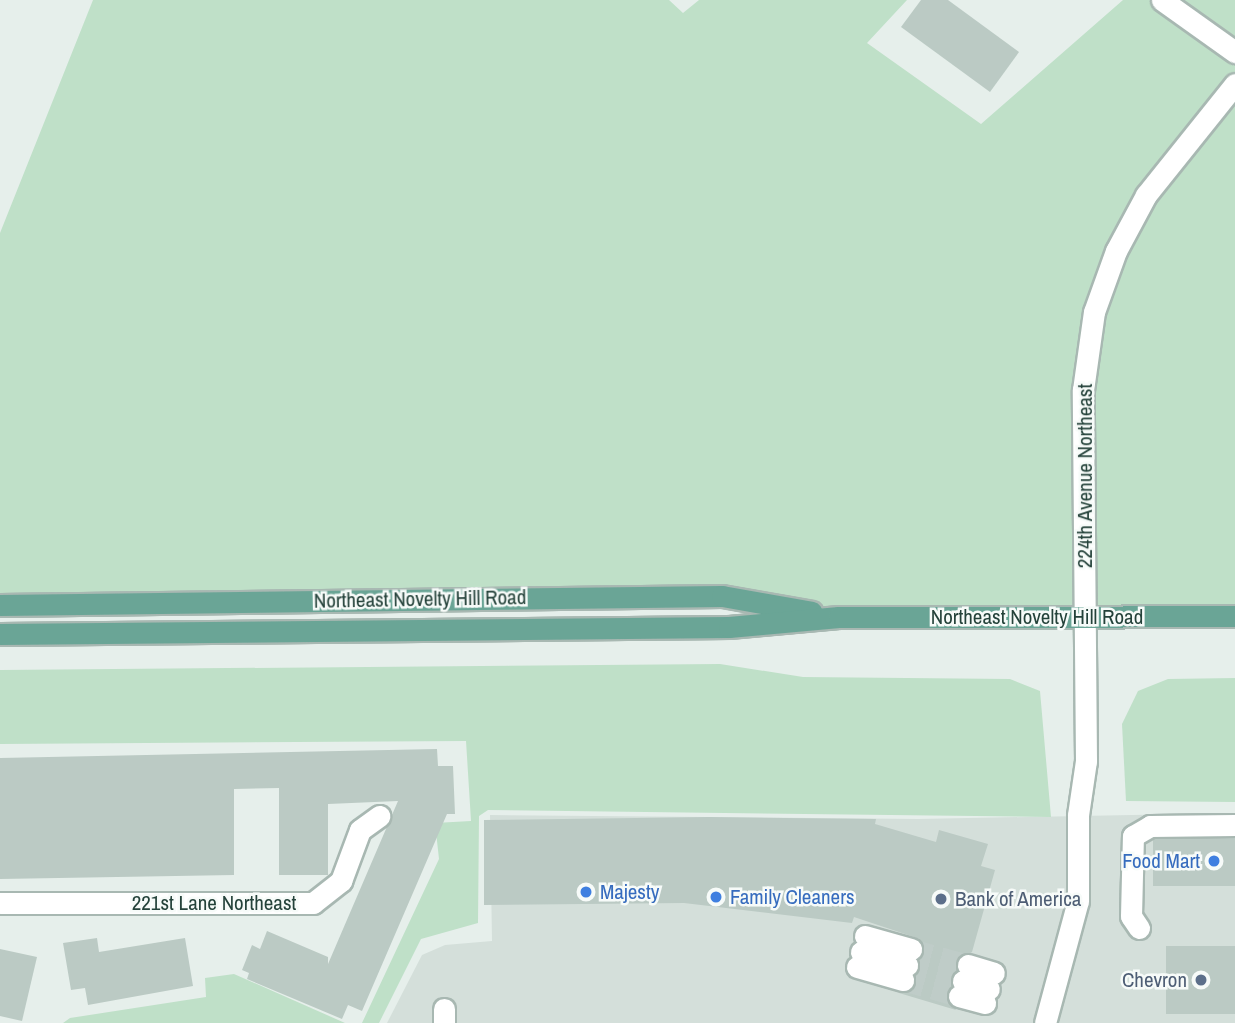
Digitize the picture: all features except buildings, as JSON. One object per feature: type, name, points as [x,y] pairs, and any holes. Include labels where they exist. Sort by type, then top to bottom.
[{"type":"main road","name":"Northeast Novelty Hill Road","points":[[0,605],[722,596],[839,617]]},
{"type":"main road","name":"Northeast Novelty Hill Road","points":[[0,634],[729,627],[839,617],[1235,617]]},
{"type":"street","points":[[1162,0],[1235,52]]},
{"type":"street","name":"224th Avenue Northeast","points":[[1045,1023],[1078,901],[1086,617],[1083,390],[1094,312],[1116,251],[1146,195],[1235,84]]},
{"type":"street","name":"221st Lane Northeast","points":[[0,903],[313,903],[341,881],[360,830],[379,816]]},
{"type":"street","points":[[1139,928],[1131,916],[1133,836],[1150,826],[1235,825]]},
{"type":"street","points":[[907,965],[861,952],[907,965]]},
{"type":"street","points":[[989,988],[964,981],[989,988]]},
{"type":"shaded area","points":[[1235,813],[1235,1023],[387,1023],[422,955],[445,945],[492,941],[490,815],[918,819]]},
{"type":"green space","points":[[93,0],[669,0],[683,13],[699,0],[907,0],[867,43],[981,124],[1123,0],[1235,0],[1235,616],[839,617],[721,596],[0,605],[0,233]]},
{"type":"green space","points":[[720,664],[803,677],[1010,679],[1040,691],[1051,817],[488,810],[479,816],[478,923],[421,939],[379,1023],[362,1023],[439,859],[435,823],[471,821],[466,741],[0,744],[0,670]]},
{"type":"green space","points":[[1235,678],[1235,802],[1126,801],[1122,724],[1138,691],[1168,679]]},
{"type":"green space","points":[[234,974],[345,1023],[63,1023],[70,1018],[206,997],[205,978]]},
{"type":"tunnel","points":[[911,949],[968,965]]},
{"type":"tunnel","points":[[907,965],[963,981]]},
{"type":"tunnel","points":[[903,980],[959,996]]},
{"type":"place","name":"Food Mart","points":[[1214,861]]},
{"type":"place","name":"Majesty","points":[[586,892]]},
{"type":"place","name":"Family Cleaners","points":[[716,897]]},
{"type":"place","name":"Bank of America","points":[[941,899]]},
{"type":"place","name":"Chevron","points":[[1201,980]]}]
